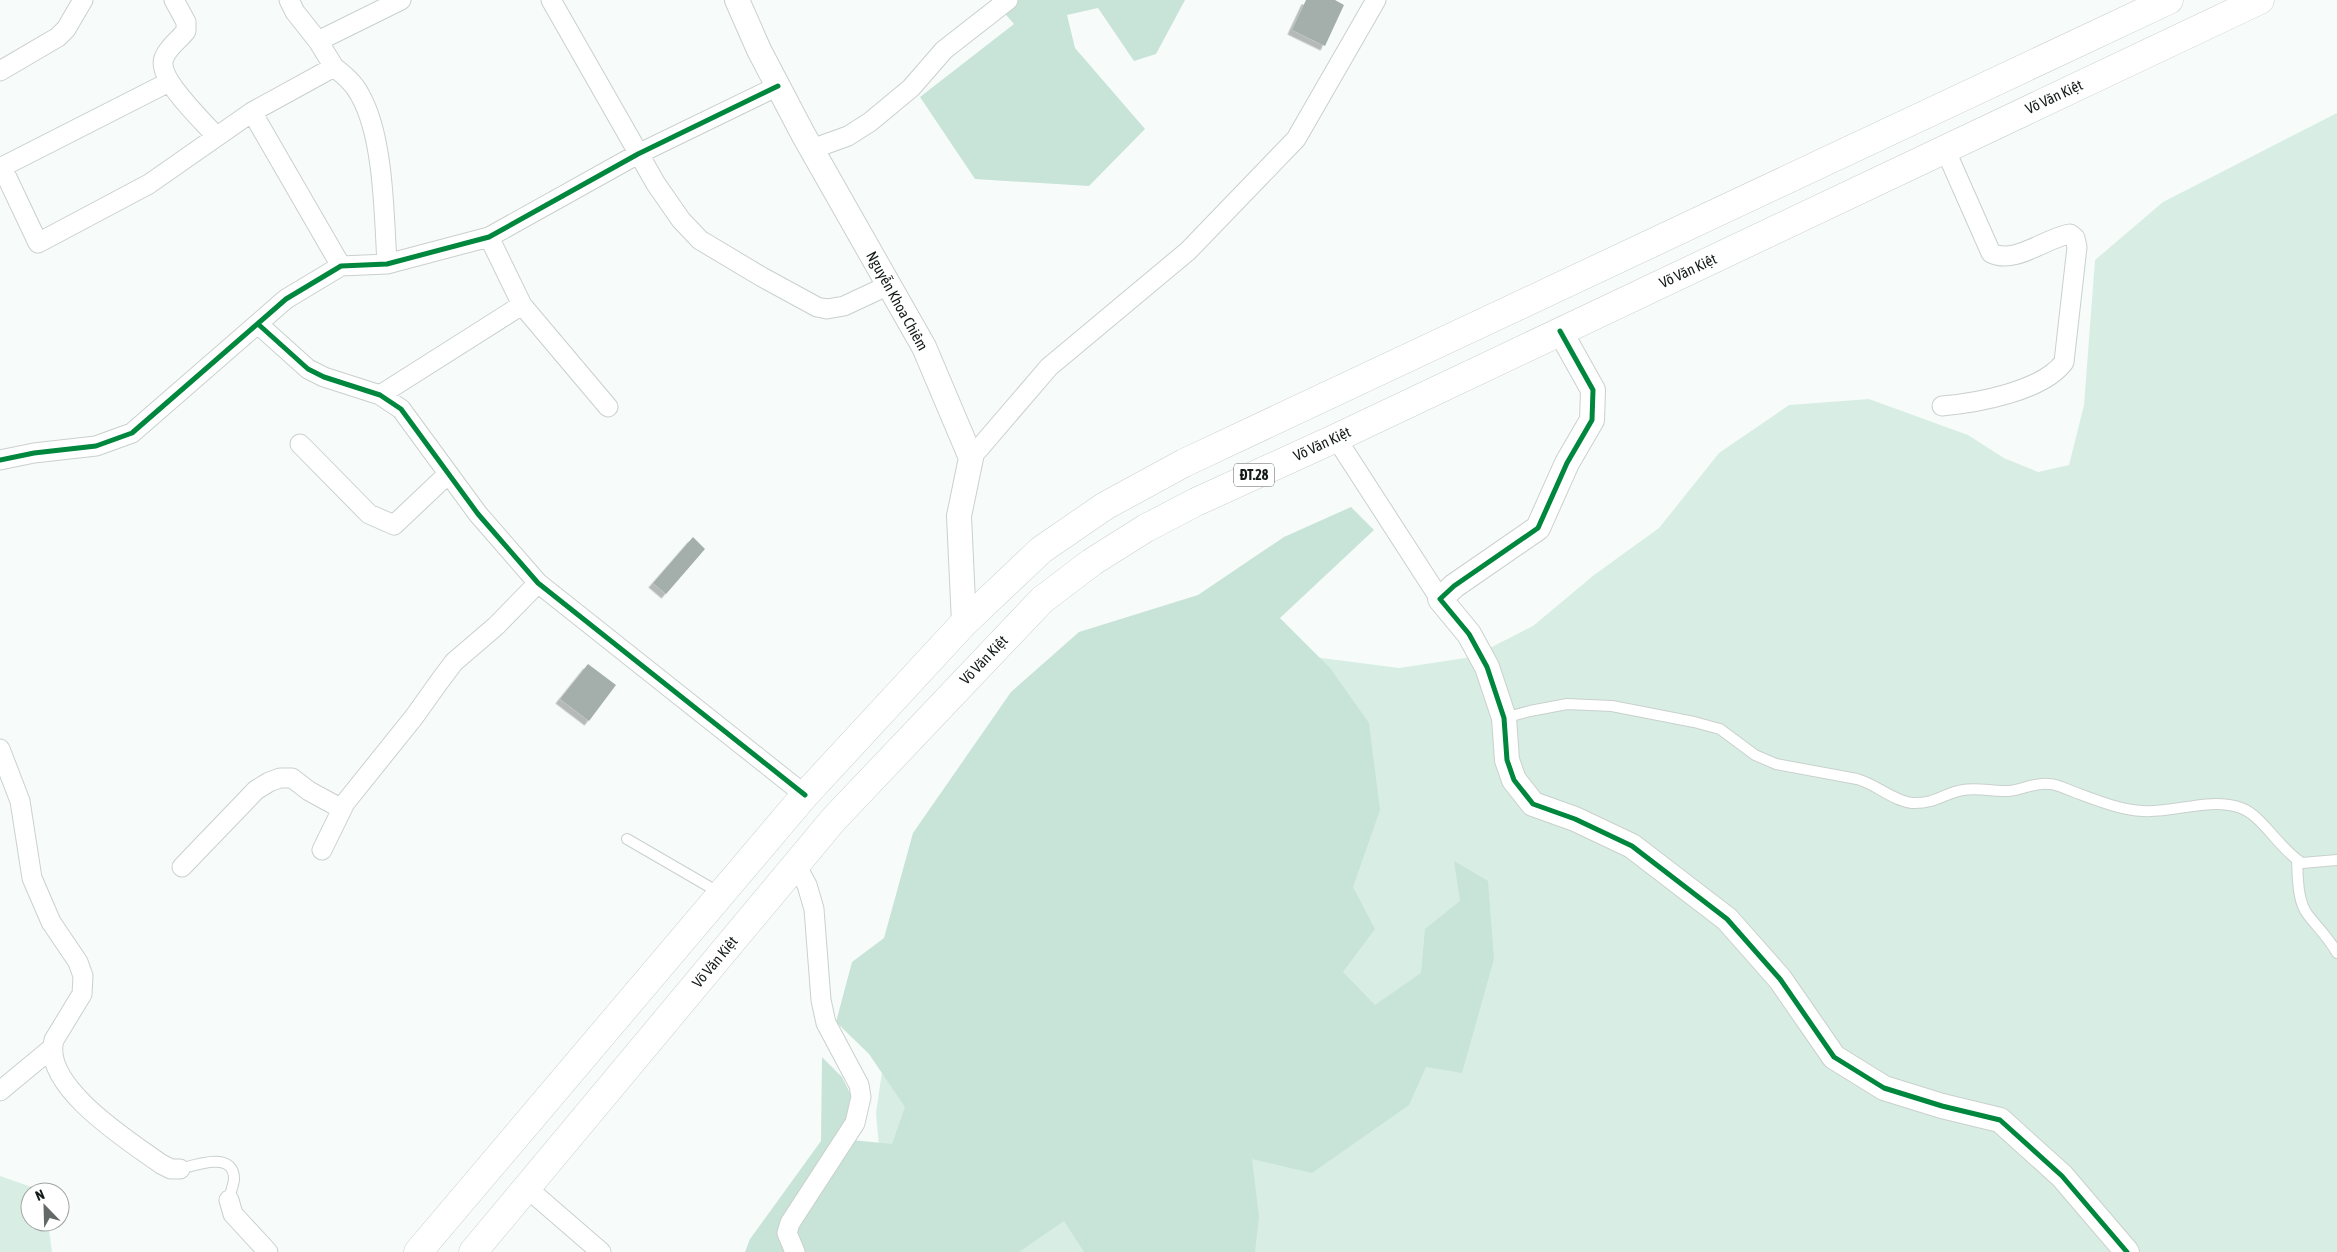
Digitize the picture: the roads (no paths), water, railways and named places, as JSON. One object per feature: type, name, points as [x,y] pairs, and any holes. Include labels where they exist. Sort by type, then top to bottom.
[{"type":"main road","name":"ĐT.28","points":[[418,1252],[804,795],[964,623],[1040,550],[1105,506],[1184,464],[2169,0]]},
{"type":"main road","name":"Võ Văn Kiệt","points":[[473,1252],[834,819],[1042,600],[1092,562],[1146,528],[1196,502],[1336,438],[2260,0]]},
{"type":"main road","points":[[1544,294],[1560,331]]},
{"type":"main road","points":[[964,623],[992,651]]},
{"type":"street","points":[[0,71],[58,37],[66,28],[83,0]]},
{"type":"street","points":[[174,0],[186,22],[186,31],[171,46],[163,59],[164,70],[169,82],[216,136]]},
{"type":"street","points":[[289,0],[295,12],[318,41],[334,67],[360,93],[376,144],[387,264]]},
{"type":"street","points":[[318,41],[401,0]]},
{"type":"street","points":[[551,0],[638,154],[681,220],[700,240],[817,307],[834,310],[889,285]]},
{"type":"street","name":"Nguyễn Khoa Chiêm","points":[[737,0],[778,86],[924,347],[971,458]]},
{"type":"street","points":[[812,149],[848,136],[894,104],[944,50],[1008,0]]},
{"type":"street","points":[[964,623],[959,516],[971,458],[1049,367],[1188,251],[1296,140],[1376,0]]},
{"type":"street","points":[[169,82],[2,167],[38,243],[149,184],[252,112],[334,67]]},
{"type":"street","points":[[0,460],[34,453],[96,446],[132,433],[286,299],[341,266],[387,264],[489,237],[638,154],[778,86]]},
{"type":"street","points":[[252,112],[341,266]]},
{"type":"street","points":[[1942,406],[1969,403],[2006,395],[2058,371],[2064,362],[2077,247],[2075,238],[2070,234],[2060,236],[2014,255],[1999,257],[1991,253],[1945,149]]},
{"type":"street","points":[[489,237],[522,305],[608,407]]},
{"type":"street","points":[[380,395],[522,305]]},
{"type":"street","points":[[258,324],[308,368],[324,377],[380,395],[401,409],[478,514],[538,583],[804,795]]},
{"type":"street","points":[[1440,599],[1454,586],[1538,528],[1567,463],[1592,420],[1593,390],[1560,331]]},
{"type":"street","points":[[1336,438],[1440,599],[1469,634],[1488,667],[1504,718],[1507,760],[1514,780],[1533,804],[1575,820],[1632,846],[1727,919],[1780,979],[1834,1057],[1884,1088],[1942,1106],[2000,1120],[2062,1176],[2127,1252]]},
{"type":"street","points":[[300,444],[369,514],[394,525],[448,474]]},
{"type":"street","points":[[322,850],[342,809],[454,662],[496,626],[538,583]]},
{"type":"street","points":[[0,749],[20,801],[32,878],[51,922],[78,962],[83,976],[82,994],[54,1040],[52,1048],[57,1068],[95,1116],[161,1164],[171,1169],[180,1169]]},
{"type":"street","points":[[182,867],[256,790],[280,778],[292,778],[309,791],[342,809]]},
{"type":"street","points":[[795,1252],[787,1233],[790,1223],[855,1123],[861,1097],[859,1085],[826,1023],[821,1000],[814,909],[807,885],[796,864]]},
{"type":"street","points":[[0,1090],[52,1048]]},
{"type":"street","points":[[526,1188],[600,1252]]},
{"type":"street","points":[[229,1200],[233,1214],[268,1252]]},
{"type":"lane","points":[[1504,718],[1548,707],[1587,703],[1694,722],[1720,730],[1764,760],[1871,783],[1898,799],[1911,802],[1925,803],[1942,799],[1961,790],[2008,791],[2037,783],[2052,784],[2102,802],[2146,812],[2202,805],[2226,805],[2242,808],[2252,814],[2286,852],[2302,863],[2337,860]]},
{"type":"lane","points":[[627,839],[720,894]]},
{"type":"lane","points":[[2297,860],[2301,899],[2307,914],[2318,925],[2337,953]]},
{"type":"lane","points":[[180,1169],[212,1160],[226,1165],[232,1171],[234,1179],[229,1200]]}]
